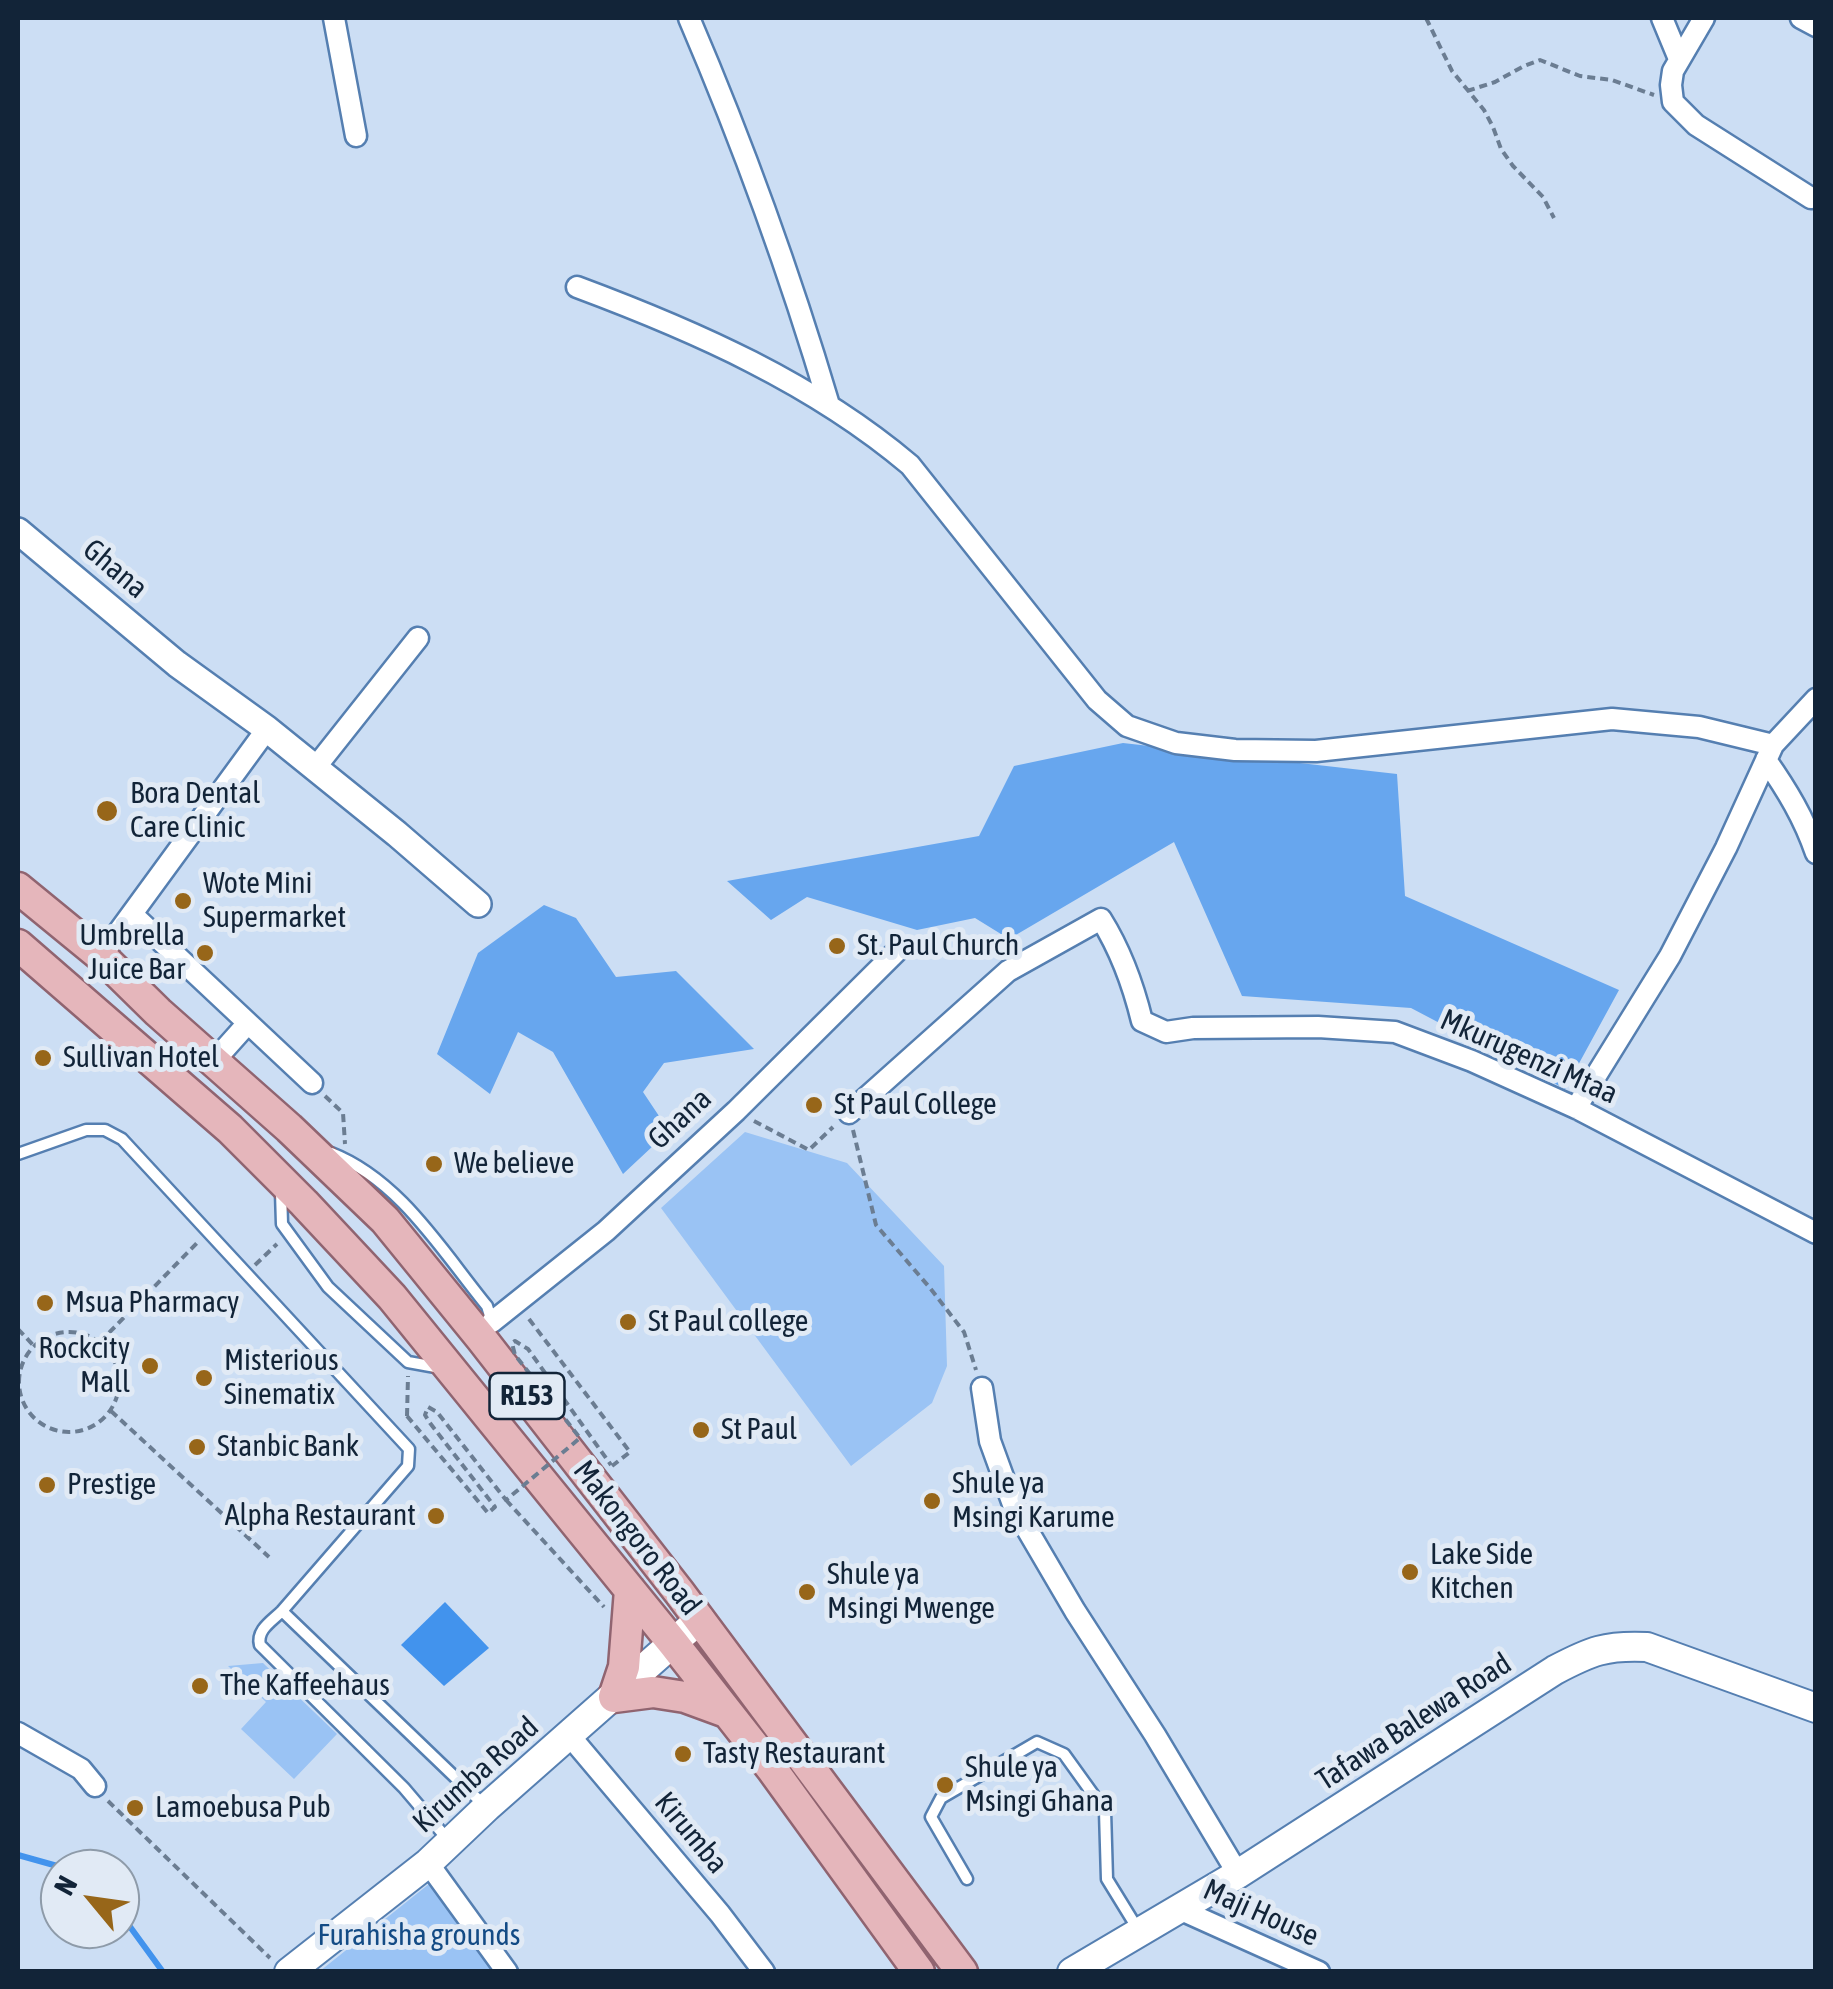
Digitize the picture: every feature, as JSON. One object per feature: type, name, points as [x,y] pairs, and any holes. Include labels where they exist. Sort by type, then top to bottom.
[{"type":"main road","name":"Makongoro Road","points":[[18,888],[101,956],[299,1137],[385,1220],[491,1336],[962,1972]]},
{"type":"main road","name":"Makongoro Road","points":[[18,945],[230,1129],[392,1297],[673,1643],[920,1972]]},
{"type":"main road","points":[[630,1590],[624,1666],[614,1697],[654,1692],[685,1697],[726,1712]]},
{"type":"main road","name":"Kirumba Road","points":[[280,1965],[428,1863],[700,1620]]},
{"type":"main road","name":"Tafawa Balewa Road","points":[[1072,1972],[1238,1874],[1554,1670],[1588,1652],[1618,1646],[1647,1648],[1816,1708]]},
{"type":"street","points":[[334,18],[356,136]]},
{"type":"street","points":[[689,18],[802,315],[829,405]]},
{"type":"street","points":[[1662,18],[1679,59]]},
{"type":"street","points":[[1704,18],[1673,72],[1673,102],[1696,125],[1811,198]]},
{"type":"street","points":[[1802,18],[1816,26]]},
{"type":"street","points":[[577,287],[703,338],[829,405],[872,433],[910,465],[1098,700],[1127,726],[1176,743],[1235,750],[1316,752],[1612,719],[1699,727],[1770,753],[1816,853]]},
{"type":"street","name":"Ghana","points":[[18,531],[177,664],[267,729],[397,834],[478,904]]},
{"type":"street","points":[[315,768],[418,638]]},
{"type":"street","points":[[1576,1108],[1670,956],[1770,753],[1816,700]]},
{"type":"street","points":[[101,956],[267,729]]},
{"type":"street","points":[[134,915],[312,1083]]},
{"type":"street","name":"Mkurugenzi Mtaa","points":[[849,1113],[1008,971],[1101,919],[1116,944],[1142,1021],[1166,1032],[1193,1028],[1318,1027],[1395,1032],[1576,1108],[1816,1233]]},
{"type":"street","name":"Ghana","points":[[491,1336],[516,1303],[606,1231],[736,1112],[899,949]]},
{"type":"street","points":[[214,1061],[248,1023]]},
{"type":"street","points":[[982,1388],[990,1441],[1014,1507],[1238,1874]]},
{"type":"street","points":[[18,1732],[81,1769],[96,1786]]},
{"type":"street","name":"Kirumba","points":[[568,1736],[720,1914],[764,1972]]},
{"type":"street","points":[[428,1863],[507,1972]]},
{"type":"street","name":"Maji House","points":[[1179,1909],[1319,1972]]},
{"type":"lane","points":[[18,1154],[86,1130],[105,1130],[122,1139],[409,1449],[408,1466],[260,1633],[260,1645],[404,1788],[450,1841]]},
{"type":"lane","points":[[299,1137],[346,1158],[381,1182],[414,1214],[488,1306],[491,1336]]},
{"type":"lane","points":[[281,1180],[282,1224],[328,1287],[408,1362],[452,1369]]},
{"type":"lane","points":[[282,1612],[486,1808]]},
{"type":"lane","points":[[967,1880],[930,1817],[941,1798],[1037,1742],[1064,1754],[1106,1811],[1108,1879],[1140,1932]]},
{"type":"path","points":[[1426,18],[1452,71],[1484,110],[1500,149],[1543,198],[1554,218]]},
{"type":"path","points":[[1467,91],[1540,60],[1580,76],[1612,80],[1673,102]]},
{"type":"path","points":[[312,1083],[342,1113],[346,1158]]},
{"type":"path","points":[[736,1112],[809,1150],[849,1113],[876,1226],[964,1332],[982,1388]]},
{"type":"path","points":[[100,1342],[208,1232]]},
{"type":"path","points":[[246,1273],[288,1234]]},
{"type":"path","points":[[506,1500],[580,1438],[514,1355],[515,1340],[528,1349],[611,1465],[630,1452],[516,1303]]},
{"type":"path","points":[[18,1330],[34,1346]]},
{"type":"path","points":[[62,1332],[78,1332],[106,1347],[116,1361],[120,1378],[111,1411],[84,1431],[50,1430],[36,1421],[25,1407],[20,1391],[20,1374],[34,1346],[62,1332]]},
{"type":"path","points":[[408,1362],[407,1416],[488,1513],[495,1508],[425,1415],[428,1407],[438,1412],[506,1500],[628,1633]]},
{"type":"path","points":[[111,1411],[269,1558]]},
{"type":"path","points":[[96,1786],[121,1815],[280,1965]]},
{"type":"green space","points":[[745,1132],[847,1163],[944,1266],[947,1366],[932,1403],[851,1466],[661,1208]]},
{"type":"green space","points":[[263,1663],[337,1734],[294,1779],[241,1729],[266,1702],[228,1666]]},
{"type":"green space","name":"Furahisha grounds","points":[[429,1884],[492,1971],[320,1971]]},
{"type":"shaded area","points":[[1123,743],[1397,774],[1405,896],[1619,990],[1565,1089],[1411,1008],[1242,996],[1174,842],[1009,939],[975,918],[917,930],[807,897],[771,920],[727,881],[979,836],[1014,766]]},
{"type":"shaded area","points":[[544,905],[576,918],[616,977],[676,971],[754,1049],[664,1063],[643,1092],[669,1131],[623,1174],[553,1052],[518,1032],[490,1094],[437,1054],[478,953]]},
{"type":"shaded area","points":[[445,1602],[489,1648],[444,1686],[401,1645]]},
{"type":"waterway","points":[[18,1855],[40,1861]]},
{"type":"waterway","points":[[140,1940],[163,1972]]},
{"type":"place","name":"Bora Dental Care Clinic","points":[[107,811]]},
{"type":"place","name":"Wote Mini Supermarket","points":[[183,901]]},
{"type":"place","name":"St. Paul Church","points":[[837,946]]},
{"type":"place","name":"Umbrella Juice Bar","points":[[205,953]]},
{"type":"place","name":"Sullivan Hotel","points":[[43,1058]]},
{"type":"place","name":"St Paul College","points":[[814,1105]]},
{"type":"place","name":"We believe","points":[[434,1164]]},
{"type":"place","name":"Msua Pharmacy","points":[[45,1303]]},
{"type":"place","name":"St Paul college","points":[[628,1322]]},
{"type":"place","name":"Rockcity Mall","points":[[150,1366]]},
{"type":"place","name":"Misterious Sinematix","points":[[204,1378]]},
{"type":"place","name":"St Paul","points":[[701,1430]]},
{"type":"place","name":"Stanbic Bank","points":[[197,1447]]},
{"type":"place","name":"Prestige","points":[[47,1485]]},
{"type":"place","name":"Shule ya Msingi Karume","points":[[932,1501]]},
{"type":"place","name":"Alpha Restaurant","points":[[436,1516]]},
{"type":"place","name":"Lake Side Kitchen","points":[[1410,1572]]},
{"type":"place","name":"Shule ya Msingi Mwenge","points":[[807,1592]]},
{"type":"place","name":"The Kaffeehaus","points":[[200,1686]]},
{"type":"place","name":"Tasty Restaurant","points":[[683,1754]]},
{"type":"place","name":"Shule ya Msingi Ghana","points":[[945,1785]]},
{"type":"place","name":"Lamoebusa Pub","points":[[135,1808]]}]
